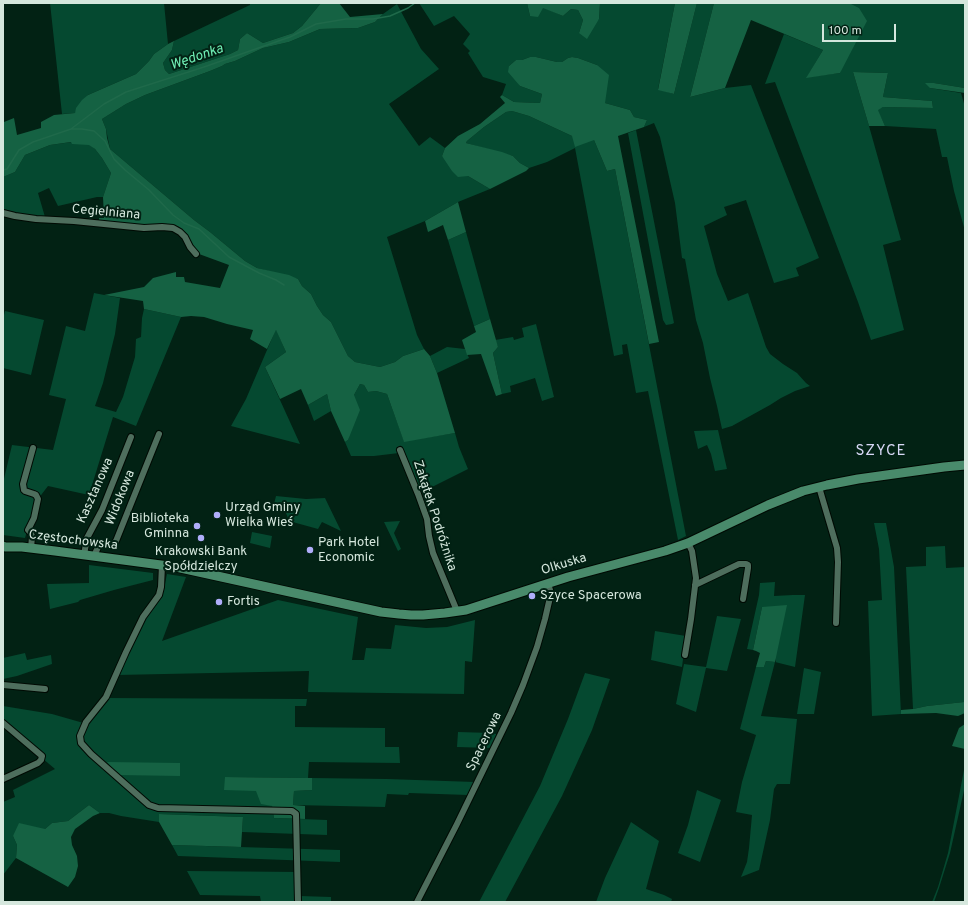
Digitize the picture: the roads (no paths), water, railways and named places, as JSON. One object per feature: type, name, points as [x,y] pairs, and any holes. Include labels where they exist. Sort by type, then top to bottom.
[{"type":"main road","name":"Olkuska","points":[[162,565],[193,570],[381,612],[423,615],[445,613],[466,610],[548,584],[568,576],[688,543],[768,505],[803,491],[858,479],[965,465]]},
{"type":"main road","name":"Częstochowska","points":[[4,547],[31,548],[162,565]]},
{"type":"street","name":"Cegielniana","points":[[3,213],[36,219],[144,228],[173,228],[185,237],[190,247],[196,254]]},
{"type":"street","name":"Widokowa","points":[[89,555],[99,545],[110,545],[114,544],[116,541],[159,434]]},
{"type":"street","name":"Kasztanowa","points":[[89,555],[87,538],[102,510],[131,437]]},
{"type":"street","points":[[31,548],[31,533],[28,530],[34,518],[38,499],[36,495],[25,491],[23,484],[33,448]]},
{"type":"street","name":"Zakątek Podróżnika","points":[[400,450],[427,520],[433,553],[457,611]]},
{"type":"street","points":[[819,487],[837,548],[836,623]]},
{"type":"street","points":[[685,656],[696,578],[692,551],[688,543]]},
{"type":"street","points":[[695,584],[744,563],[748,565],[748,568],[743,598]]},
{"type":"street","points":[[162,565],[159,595],[143,617],[106,697],[86,722],[80,736],[82,743],[91,754],[149,805],[158,808],[292,811],[296,814],[298,902]]},
{"type":"street","name":"Spacerowa","points":[[417,902],[458,824],[523,685],[546,619],[551,593],[548,584]]},
{"type":"street","points":[[3,685],[45,689]]},
{"type":"street","points":[[3,723],[42,756],[38,763],[3,779]]},
{"type":"waterway","name":"Wędonka","points":[[3,170],[7,169],[19,150],[33,142],[71,129],[104,104],[126,92],[290,37],[316,24],[346,19],[373,19],[390,16],[408,8],[415,3]]},
{"type":"waterway","points":[[71,129],[94,131],[105,141],[114,159],[149,190],[173,215],[184,223],[199,229],[229,257],[284,285]]},
{"type":"place","name":"Urząd Gminy Wielka Wieś","points":[[217,515]]},
{"type":"place","name":"Biblioteka Gminna","points":[[197,526]]},
{"type":"place","name":"Krakowski Bank Spółdzielczy","points":[[201,538]]},
{"type":"place","name":"Park Hotel Economic","points":[[310,550]]},
{"type":"place","name":"Szyce Spacerowa","points":[[532,596]]},
{"type":"place","name":"Fortis","points":[[219,602]]},
{"type":"district","name":"SZYCE","points":[[881,452]]}]
